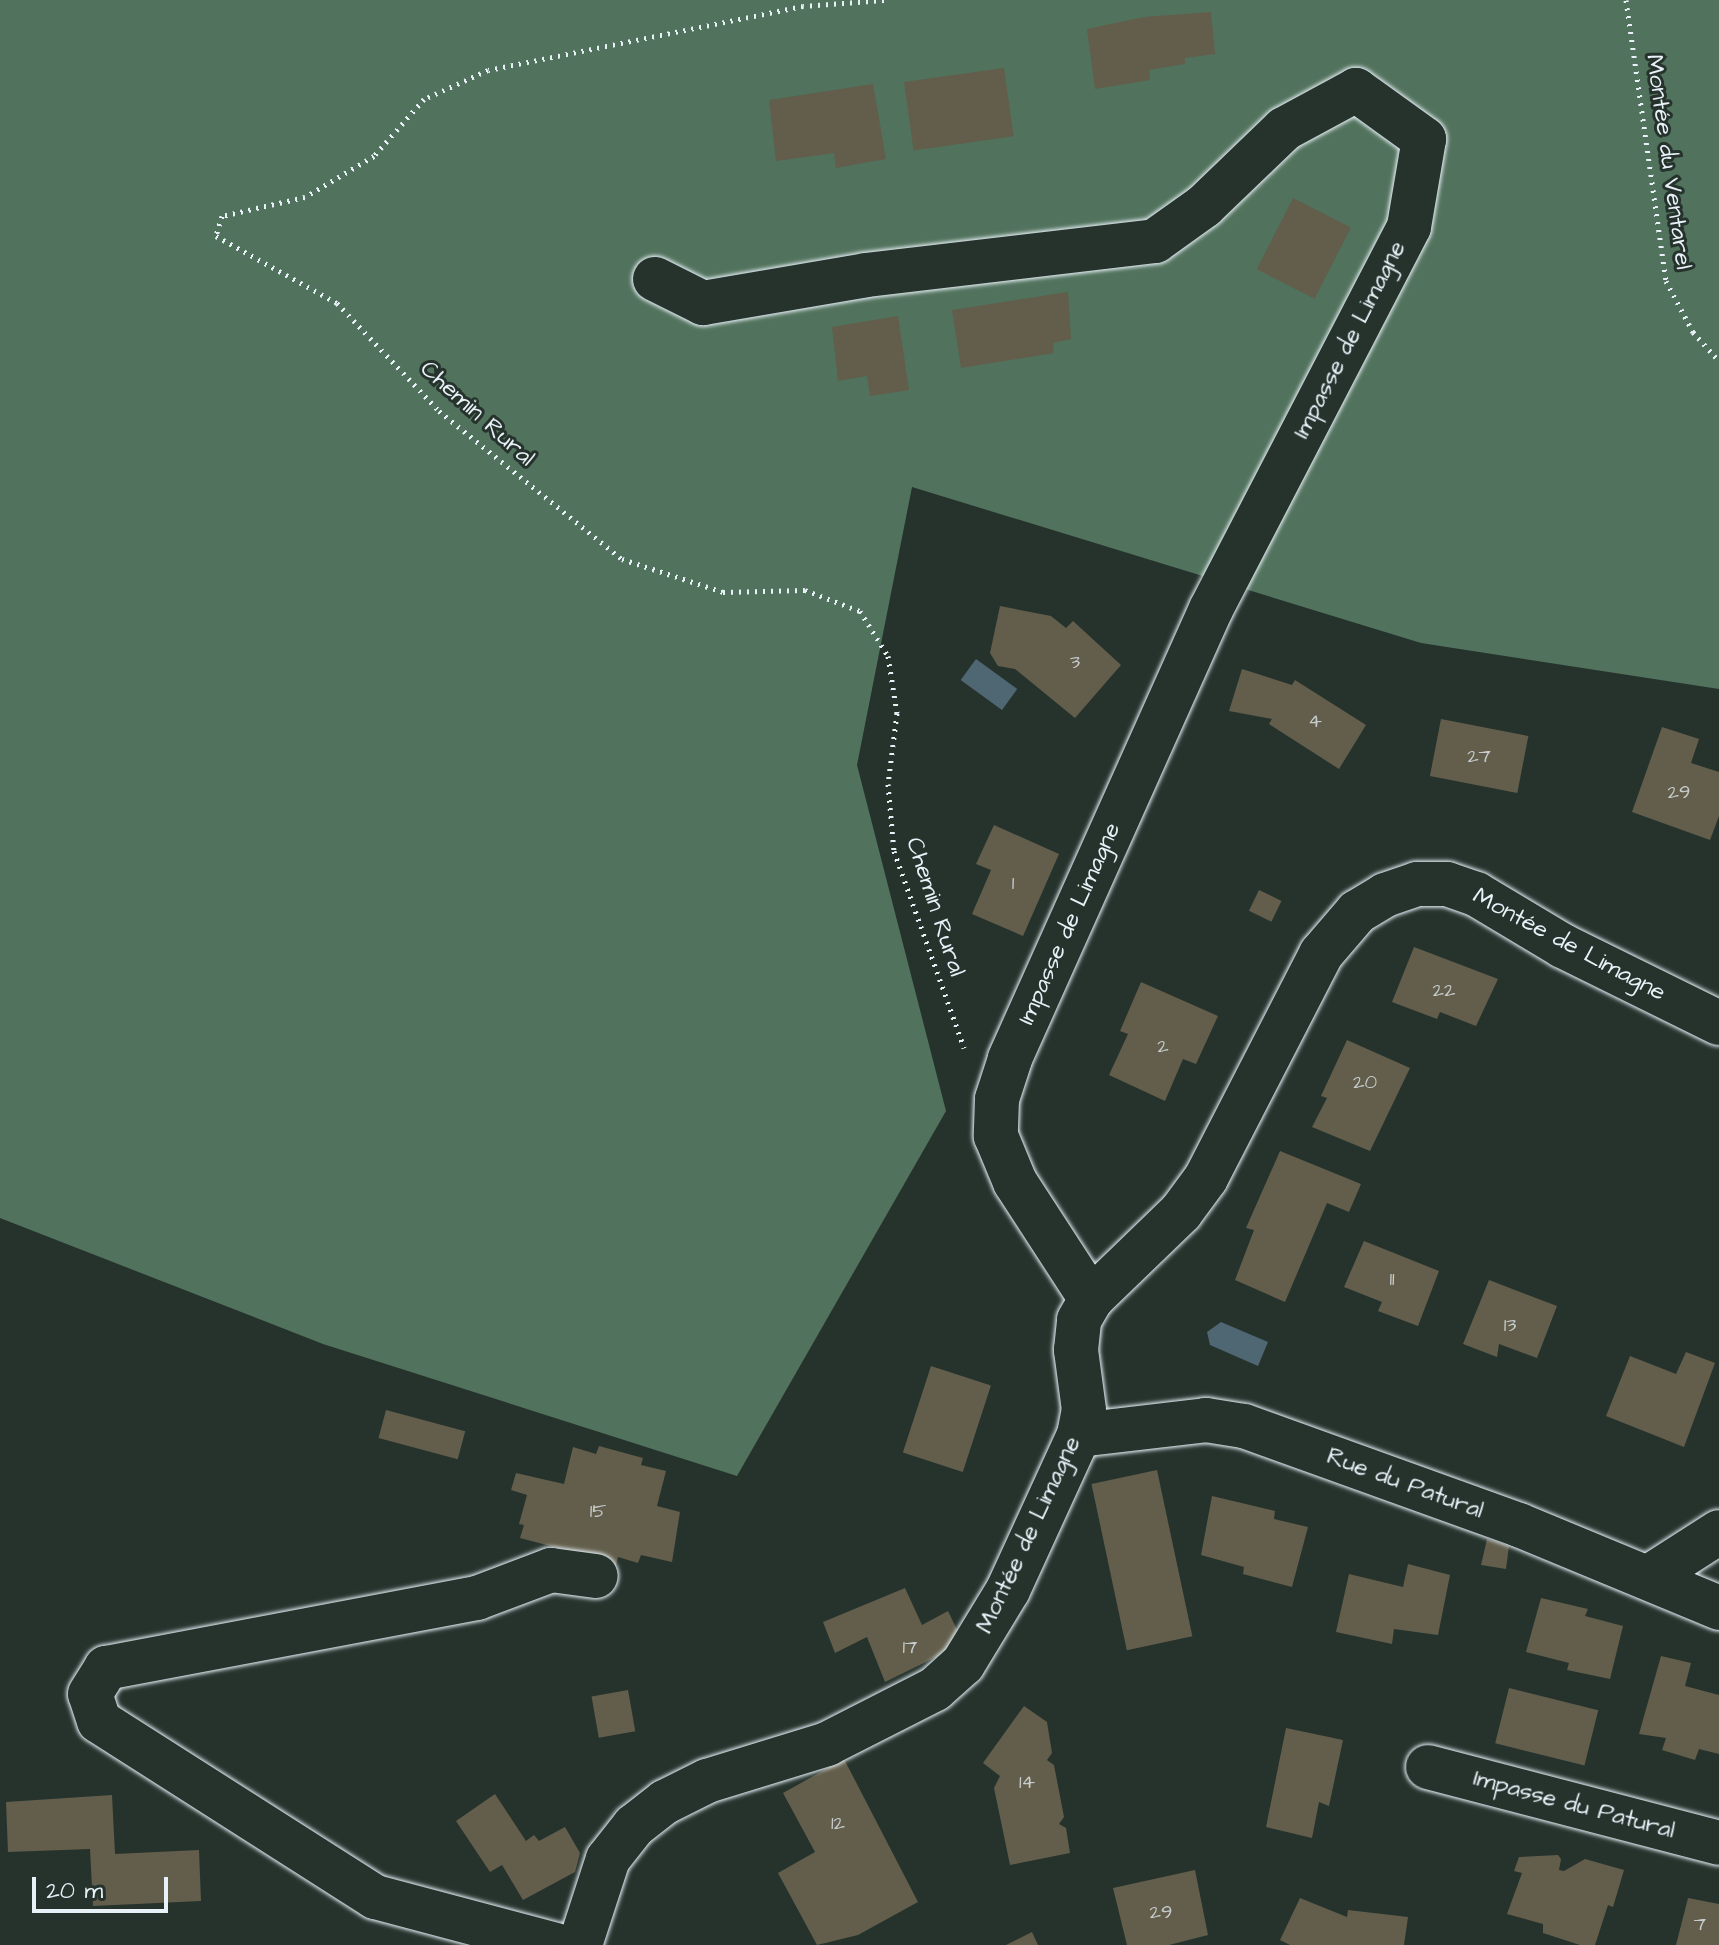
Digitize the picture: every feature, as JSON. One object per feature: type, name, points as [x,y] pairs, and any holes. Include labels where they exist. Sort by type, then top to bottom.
[{"type":"street","name":"Impasse de Limagne","points":[[655,279],[703,303],[866,275],[1155,241],[1204,206],[1284,129],[1356,90],[1424,139],[1409,227],[1211,609],[1010,1059],[997,1099],[996,1136],[1015,1182],[1091,1299]]},
{"type":"street","name":"Montée de Limagne","points":[[580,1945],[608,1859],[634,1826],[665,1802],[707,1781],[827,1744],[851,1733],[935,1689],[963,1664],[1008,1590],[1079,1435],[1084,1387],[1076,1350],[1079,1320],[1091,1299],[1181,1212],[1206,1178],[1321,954],[1357,912],[1385,895],[1417,884],[1447,884],[1476,894],[1563,946],[1719,1023]]},
{"type":"street","name":"Rue du Patural","points":[[1079,1435],[1206,1420],[1244,1426],[1519,1525],[1719,1608]]},
{"type":"street","points":[[1649,1577],[1719,1532]]},
{"type":"street","points":[[556,1945],[375,1897],[99,1721],[90,1694],[106,1668],[477,1598],[551,1570],[596,1576]]},
{"type":"street","name":"Impasse du Patural","points":[[1428,1767],[1719,1843]]},
{"type":"path","name":"Chemin Rural","points":[[884,0],[803,6],[488,70],[424,99],[374,156],[305,197],[222,216],[216,236],[337,303],[439,411],[622,559],[723,592],[805,590],[860,611],[888,656],[897,713],[888,784],[894,851],[969,1061]]},
{"type":"path","name":"Montée du Ventarel","points":[[1626,0],[1666,281],[1693,332],[1719,361]]},
{"type":"green space","points":[[0,0],[1719,0],[1719,689],[1421,643],[912,487],[857,765],[946,1111],[737,1476],[323,1344],[0,1218]]},
{"type":"water","points":[[976,659],[1017,689],[1002,710],[961,680]]},
{"type":"water","points":[[1221,1322],[1268,1342],[1258,1366],[1210,1345],[1207,1332]]},
{"type":"building","points":[[1211,12],[1215,54],[1185,58],[1185,64],[1149,70],[1150,80],[1095,89],[1087,29],[1144,17]]},
{"type":"building","points":[[1004,68],[1014,136],[914,150],[904,82]]},
{"type":"building","points":[[873,84],[886,159],[836,168],[834,153],[776,161],[769,100]]},
{"type":"building","points":[[1293,198],[1351,228],[1315,299],[1257,269]]},
{"type":"building","points":[[1068,292],[1071,339],[1053,343],[1054,353],[961,368],[952,310]]},
{"type":"building","points":[[898,316],[909,390],[870,396],[867,376],[838,381],[832,327]]},
{"type":"building","points":[[1000,606],[1051,616],[1066,628],[1073,621],[1121,665],[1075,718],[1015,669],[998,666],[990,653]]},
{"type":"building","points":[[1242,669],[1292,685],[1295,680],[1366,725],[1339,769],[1269,724],[1272,719],[1229,711]]},
{"type":"building","points":[[1441,719],[1528,736],[1517,793],[1430,776]]},
{"type":"building","points":[[1662,727],[1699,739],[1691,763],[1719,772],[1719,816],[1710,840],[1632,812]]},
{"type":"building","points":[[994,825],[1059,854],[1023,936],[972,914],[991,870],[976,864]]},
{"type":"building","points":[[1259,890],[1281,901],[1271,922],[1249,911]]},
{"type":"building","points":[[1414,947],[1498,979],[1476,1026],[1440,1012],[1437,1019],[1392,1002]]},
{"type":"building","points":[[1141,982],[1218,1016],[1196,1064],[1183,1059],[1165,1101],[1109,1075],[1128,1034],[1120,1031]]},
{"type":"building","points":[[1347,1040],[1410,1068],[1370,1151],[1312,1127],[1327,1098],[1321,1096]]},
{"type":"building","points":[[1280,1151],[1361,1184],[1349,1212],[1327,1203],[1285,1302],[1235,1280],[1254,1230],[1246,1228]]},
{"type":"building","points":[[1364,1241],[1439,1271],[1418,1326],[1378,1311],[1382,1302],[1344,1287]]},
{"type":"building","points":[[1489,1280],[1557,1306],[1537,1358],[1499,1344],[1497,1357],[1463,1344]]},
{"type":"building","points":[[1686,1352],[1715,1363],[1684,1447],[1606,1416],[1630,1356],[1676,1374]]},
{"type":"building","points":[[931,1366],[991,1385],[963,1472],[903,1453]]},
{"type":"building","points":[[386,1410],[465,1431],[458,1459],[378,1438]]},
{"type":"building","points":[[599,1446],[643,1458],[641,1465],[666,1471],[657,1506],[680,1512],[672,1562],[641,1555],[638,1563],[618,1557],[614,1572],[573,1552],[520,1538],[524,1525],[519,1524],[527,1495],[511,1490],[516,1473],[564,1484],[573,1447],[596,1454]]},
{"type":"building","points":[[1157,1470],[1192,1636],[1127,1650],[1091,1484]]},
{"type":"building","points":[[1212,1496],[1275,1511],[1274,1519],[1308,1527],[1292,1587],[1243,1574],[1244,1567],[1201,1555]]},
{"type":"building","points":[[1487,1539],[1509,1546],[1506,1569],[1481,1565]]},
{"type":"building","points":[[1408,1564],[1450,1575],[1438,1635],[1394,1629],[1392,1644],[1336,1632],[1349,1574],[1403,1587]]},
{"type":"building","points":[[905,1588],[922,1625],[948,1611],[960,1636],[938,1656],[885,1682],[867,1637],[835,1653],[823,1622]]},
{"type":"building","points":[[1541,1598],[1588,1609],[1585,1616],[1623,1626],[1610,1679],[1567,1670],[1569,1663],[1526,1652]]},
{"type":"building","points":[[1661,1656],[1691,1663],[1685,1686],[1719,1695],[1719,1754],[1699,1749],[1695,1760],[1662,1750],[1666,1738],[1639,1734]]},
{"type":"building","points":[[1509,1688],[1598,1710],[1584,1766],[1495,1743]]},
{"type":"building","points":[[628,1690],[635,1731],[599,1738],[592,1696]]},
{"type":"building","points":[[1024,1706],[1047,1722],[1052,1753],[1047,1760],[1054,1765],[1064,1817],[1059,1824],[1066,1828],[1070,1853],[1010,1865],[994,1788],[1000,1776],[983,1763]]},
{"type":"building","points":[[1286,1728],[1343,1740],[1329,1806],[1319,1802],[1312,1838],[1266,1827]]},
{"type":"building","points":[[844,1759],[918,1902],[858,1935],[817,1945],[778,1873],[815,1852],[783,1793]]},
{"type":"building","points":[[495,1794],[526,1841],[534,1835],[539,1841],[565,1827],[580,1853],[575,1872],[523,1900],[502,1865],[490,1872],[456,1821]]},
{"type":"building","points":[[112,1795],[115,1854],[199,1850],[201,1901],[93,1906],[90,1849],[8,1852],[6,1802]]},
{"type":"building","points":[[1558,1855],[1561,1859],[1559,1870],[1564,1871],[1585,1859],[1624,1870],[1613,1907],[1608,1905],[1595,1945],[1580,1945],[1543,1933],[1543,1924],[1507,1914],[1522,1873],[1514,1871],[1519,1857]]},
{"type":"building","points":[[1195,1870],[1208,1935],[1169,1945],[1127,1945],[1113,1888]]},
{"type":"building","points":[[1300,1898],[1347,1917],[1348,1910],[1408,1917],[1404,1945],[1290,1945],[1280,1940]]},
{"type":"building","points":[[1688,1898],[1719,1904],[1719,1945],[1676,1945]]},
{"type":"building","points":[[1032,1932],[1038,1945],[1006,1945]]}]
